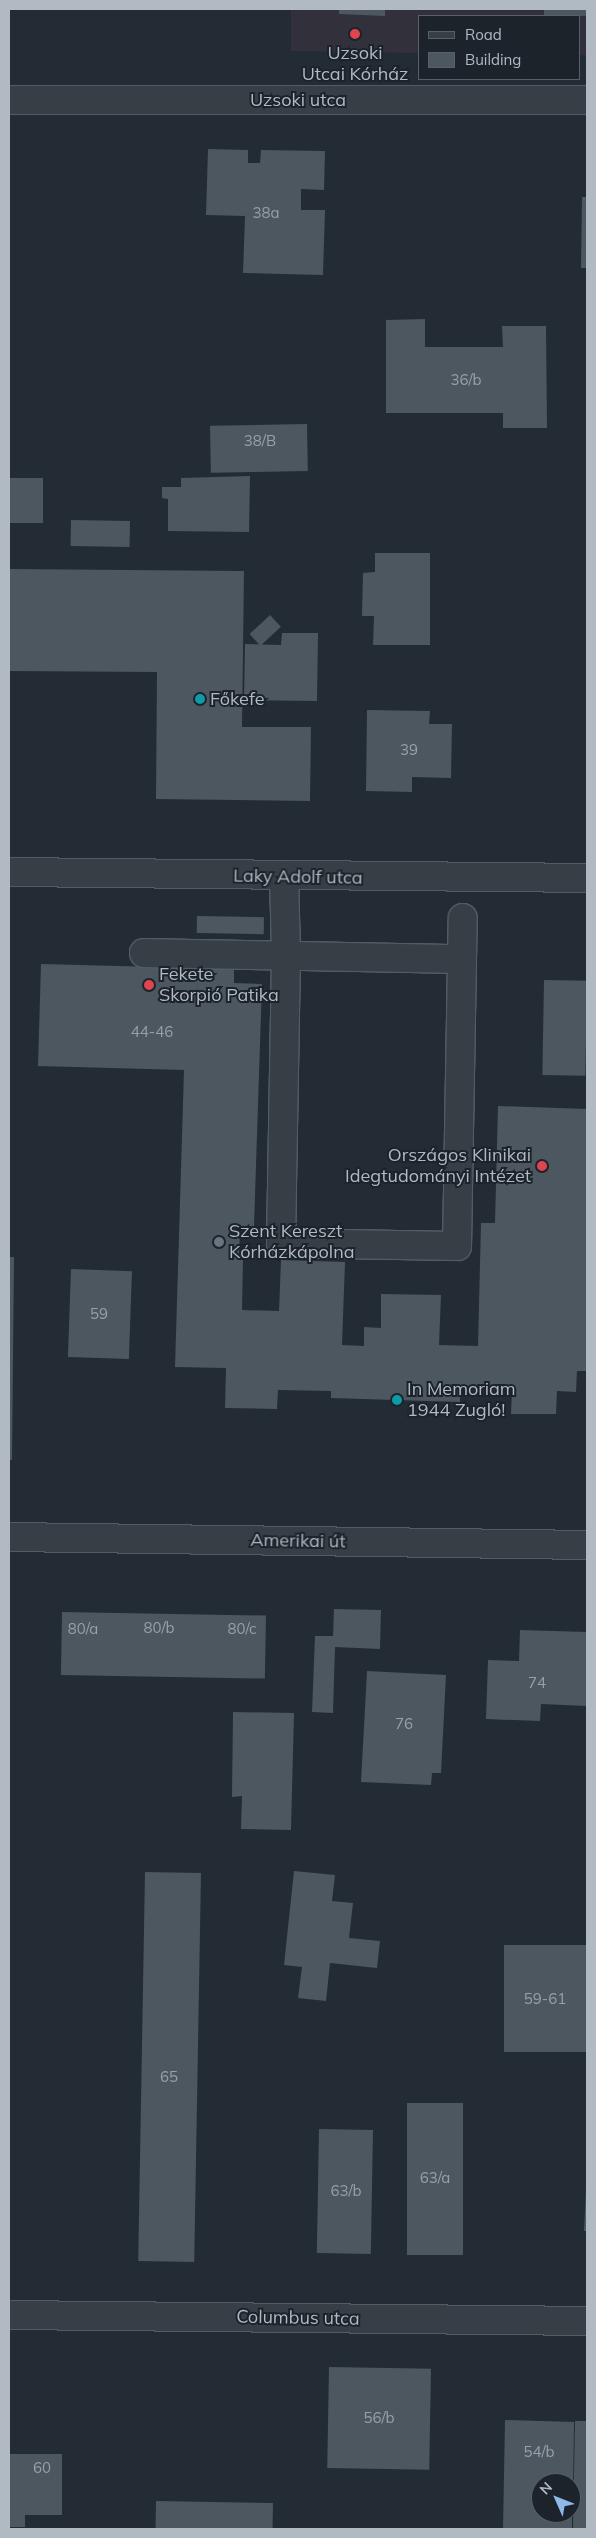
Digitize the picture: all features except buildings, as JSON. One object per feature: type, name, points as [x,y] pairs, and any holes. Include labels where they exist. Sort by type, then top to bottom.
[{"type":"street","name":"Uzsoki utca","points":[[9,100],[587,100]]},
{"type":"street","name":"Laky Adolf utca","points":[[9,872],[284,877],[587,878]]},
{"type":"street","points":[[284,877],[286,956],[280,1243],[457,1246],[463,918]]},
{"type":"street","points":[[144,953],[462,959]]},
{"type":"street","name":"Amerikai út","points":[[9,1537],[587,1545]]},
{"type":"street","name":"Columbus utca","points":[[9,2315],[587,2321]]},
{"type":"shaded area","name":"Uzsoki Utcai Kórház","points":[[291,9],[587,9],[587,56],[581,55],[581,15],[418,15],[418,53],[291,51]]},
{"type":"place","name":"Uzsoki Utcai Kórház","points":[[355,34]]},
{"type":"place","name":"Főkefe","points":[[200,699]]},
{"type":"place","name":"Fekete Skorpió Patika","points":[[149,985]]},
{"type":"place","name":"Országos Klinikai Idegtudományi Intézet","points":[[542,1166]]},
{"type":"place","name":"Szent Kereszt Kórházkápolna","points":[[219,1242]]},
{"type":"place","name":"In Memoriam 1944 Zugló!","points":[[397,1400]]}]
